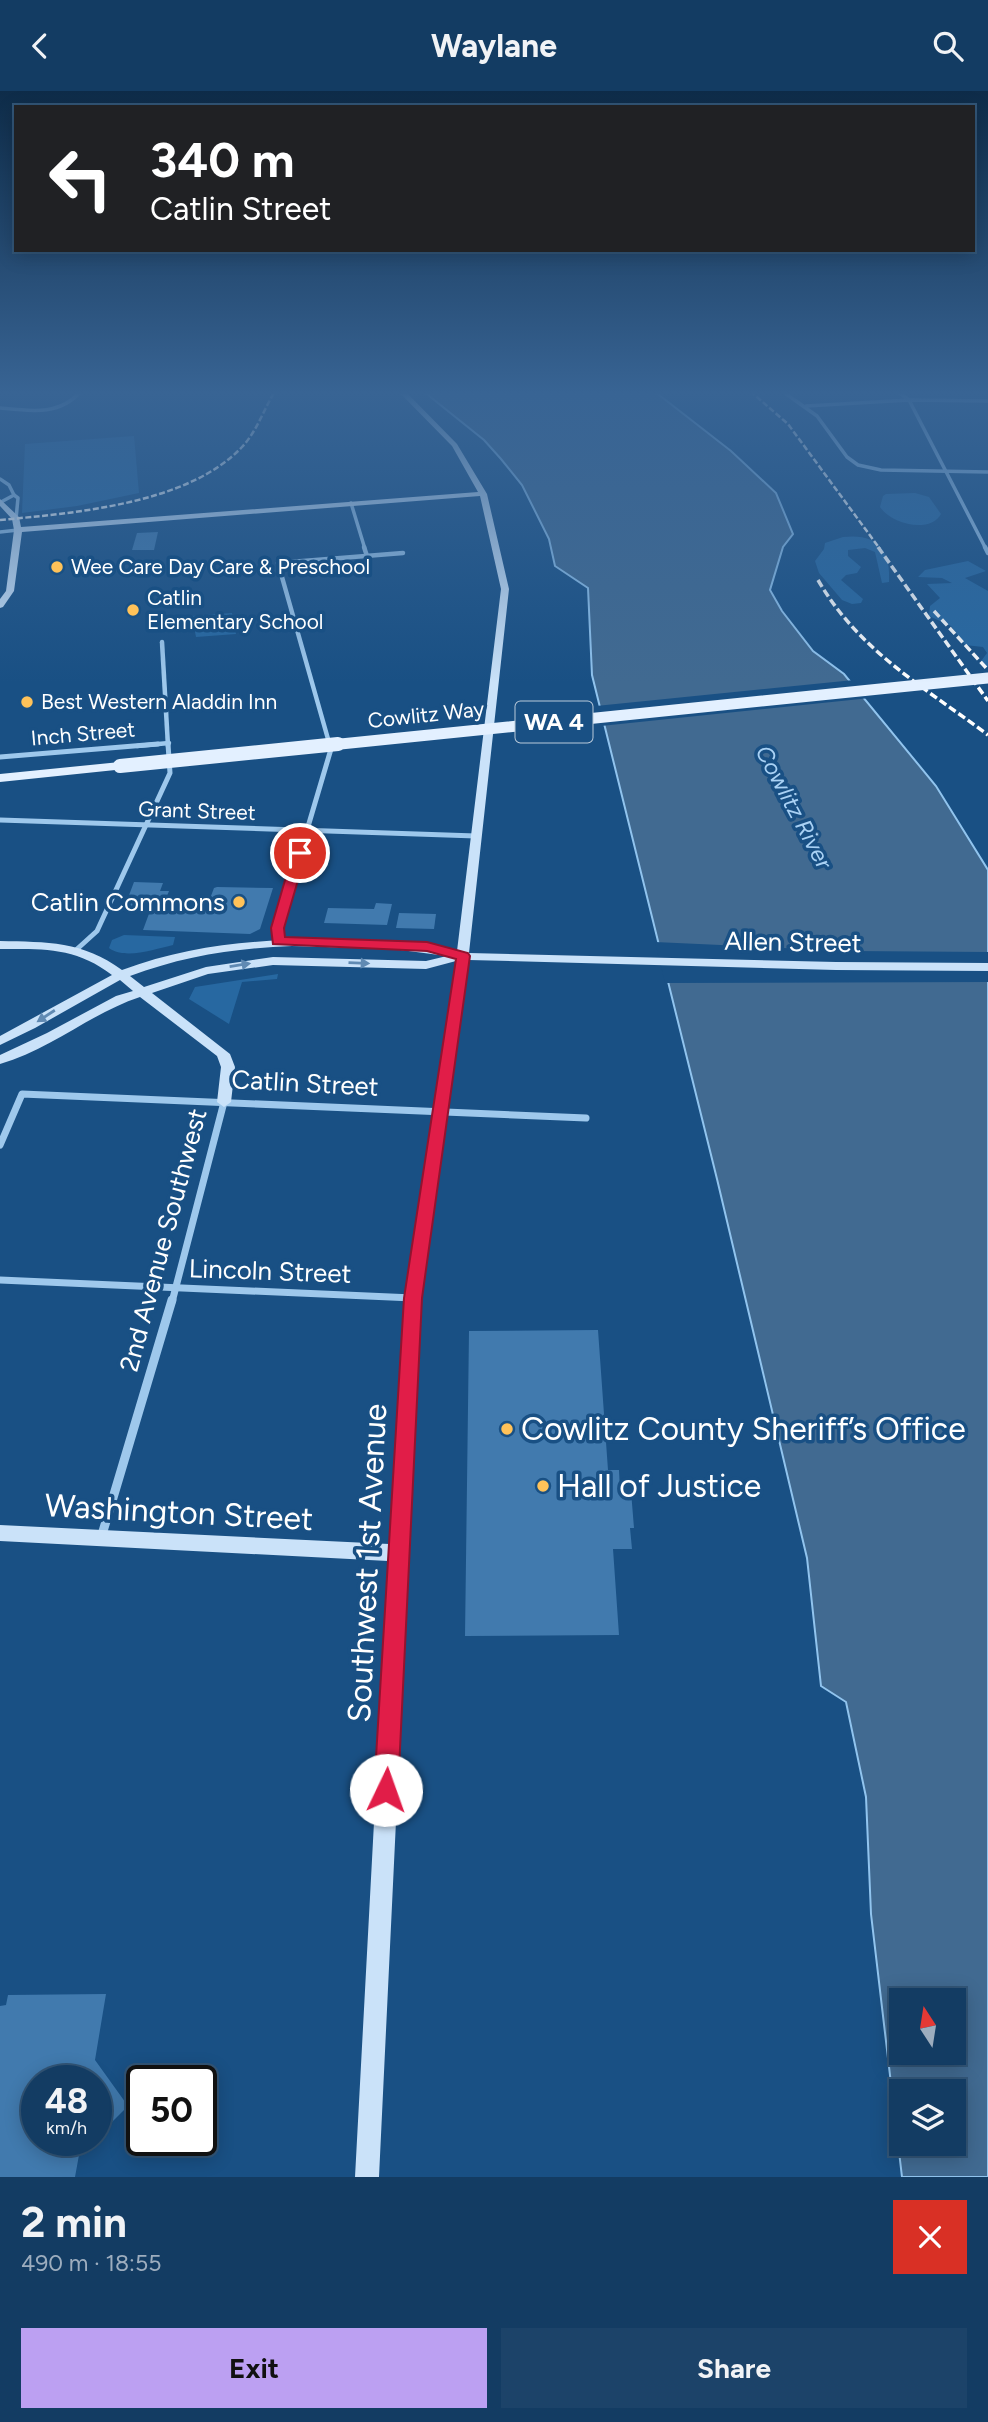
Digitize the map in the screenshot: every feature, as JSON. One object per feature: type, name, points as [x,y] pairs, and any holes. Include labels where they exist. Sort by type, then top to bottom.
[{"type":"main road","name":"Southwest 1st Avenue","points":[[367,2177],[413,1298],[463,956],[505,589],[480,488]]},
{"type":"main road","points":[[18,530],[483,493]]},
{"type":"main road","points":[[0,604],[10,591],[18,530],[16,519],[1,502]]},
{"type":"main road","name":"Cowlitz Way","points":[[44,773],[988,678]]},
{"type":"main road","points":[[0,767],[44,773]]},
{"type":"main road","name":"WA 4","points":[[0,778],[44,773]]},
{"type":"main road","points":[[0,1041],[121,975],[153,962],[200,951],[278,941],[427,947],[463,956]]},
{"type":"main road","points":[[0,945],[56,946],[76,950],[106,964],[140,990]]},
{"type":"main road","points":[[0,1060],[140,990],[206,971],[287,961],[426,965],[463,956]]},
{"type":"main road","name":"Allen Street","points":[[463,956],[617,962],[988,967]]},
{"type":"main road","name":"2nd Avenue Southwest","points":[[140,990],[223,1054],[228,1067],[224,1102]]},
{"type":"main road","name":"Washington Street","points":[[0,1533],[398,1553]]},
{"type":"street","points":[[11,488],[18,498],[16,519]]},
{"type":"street","points":[[953,488],[988,553]]},
{"type":"street","points":[[1,502],[14,495]]},
{"type":"street","points":[[351,503],[367,556]]},
{"type":"street","points":[[0,532],[18,530]]},
{"type":"street","points":[[278,941],[278,928],[331,749],[278,563],[403,553]]},
{"type":"street","points":[[76,950],[97,931],[170,773],[162,642]]},
{"type":"street","name":"Inch Street","points":[[0,757],[169,743]]},
{"type":"street","name":"Grant Street","points":[[0,820],[476,836]]},
{"type":"street","name":"Catlin Street","points":[[0,1145],[22,1094],[586,1118]]},
{"type":"street","name":"2nd Avenue Southwest","points":[[101,1538],[176,1288],[224,1102]]},
{"type":"street","name":"Lincoln Street","points":[[0,1280],[413,1298]]},
{"type":"shaded area","points":[[23,488],[139,488],[139,493],[77,506],[22,513]]},
{"type":"shaded area","points":[[915,493],[929,497],[941,514],[936,520],[920,525],[901,522],[880,507],[886,494]]},
{"type":"shaded area","points":[[855,536],[873,541],[880,546],[887,560],[889,582],[882,583],[875,552],[865,548],[848,550],[848,556],[861,567],[857,573],[846,575],[841,580],[863,599],[861,603],[852,604],[842,600],[819,573],[815,561],[825,543]]},
{"type":"shaded area","points":[[968,561],[986,571],[965,578],[988,591],[988,667],[979,664],[987,653],[983,647],[965,645],[951,626],[929,616],[930,606],[940,598],[927,584],[952,583],[942,578],[918,577],[925,570]]},
{"type":"shaded area","points":[[232,613],[236,634],[196,637],[192,616]]},
{"type":"shaded area","points":[[124,935],[175,937],[173,945],[140,953],[123,953],[109,948],[112,940]]},
{"type":"shaded area","points":[[278,974],[277,979],[242,982],[229,1024],[189,999],[195,987]]},
{"type":"water","name":"Cowlitz River","points":[[524,488],[771,488],[776,493],[793,534],[783,547],[770,590],[782,611],[813,651],[844,674],[936,786],[988,870],[988,2177],[902,2177],[900,2156],[966,2156],[966,2079],[890,2079],[871,1914],[866,1797],[846,1702],[821,1686],[807,1558],[717,1179],[592,675],[588,588],[555,566],[549,539]]},
{"type":"pier","points":[[854,680],[870,698],[601,726],[596,706]]},
{"type":"pier","points":[[655,942],[849,951],[988,952],[988,982],[665,983]]},
{"type":"building","points":[[158,532],[154,550],[132,550],[137,533]]},
{"type":"building","points":[[134,882],[163,883],[160,891],[169,891],[161,911],[205,912],[214,888],[217,887],[273,888],[260,929],[250,934],[143,930],[150,911],[123,911]]},
{"type":"building","points":[[376,903],[392,904],[387,925],[324,923],[328,908],[374,909]]},
{"type":"building","points":[[399,913],[436,914],[434,929],[396,928]]},
{"type":"building","name":"Hall of Justice","points":[[598,1330],[608,1470],[619,1470],[620,1491],[631,1491],[634,1528],[630,1528],[632,1549],[613,1549],[619,1635],[465,1636],[469,1331]]},
{"type":"building","points":[[106,1994],[95,2060],[99,2065],[21,2065],[21,2156],[79,2156],[75,2177],[0,2177],[0,2006],[6,2005],[8,1995]]},
{"type":"building","points":[[112,2084],[126,2103],[126,2108],[112,2122]]},
{"type":"railway","points":[[0,520],[95,509],[173,488]]},
{"type":"railway","points":[[835,488],[880,549]]},
{"type":"railway","points":[[878,547],[988,701]]},
{"type":"railway","points":[[818,580],[834,605],[873,648],[917,684],[988,735]]},
{"type":"railway","points":[[934,611],[988,670]]},
{"type":"place","name":"Wee Care Day Care & Preschool","points":[[57,567]]},
{"type":"place","name":"Catlin Elementary School","points":[[133,610]]},
{"type":"place","name":"Best Western Aladdin Inn","points":[[27,702]]},
{"type":"place","name":"Catlin Commons","points":[[239,902]]},
{"type":"place","name":"Cowlitz County Sheriff’s Office","points":[[507,1429]]},
{"type":"place","name":"Hall of Justice","points":[[543,1486]]},
{"type":"route","points":[[300,853],[278,928],[278,941],[427,947],[463,956],[413,1298],[386,1790]]}]
